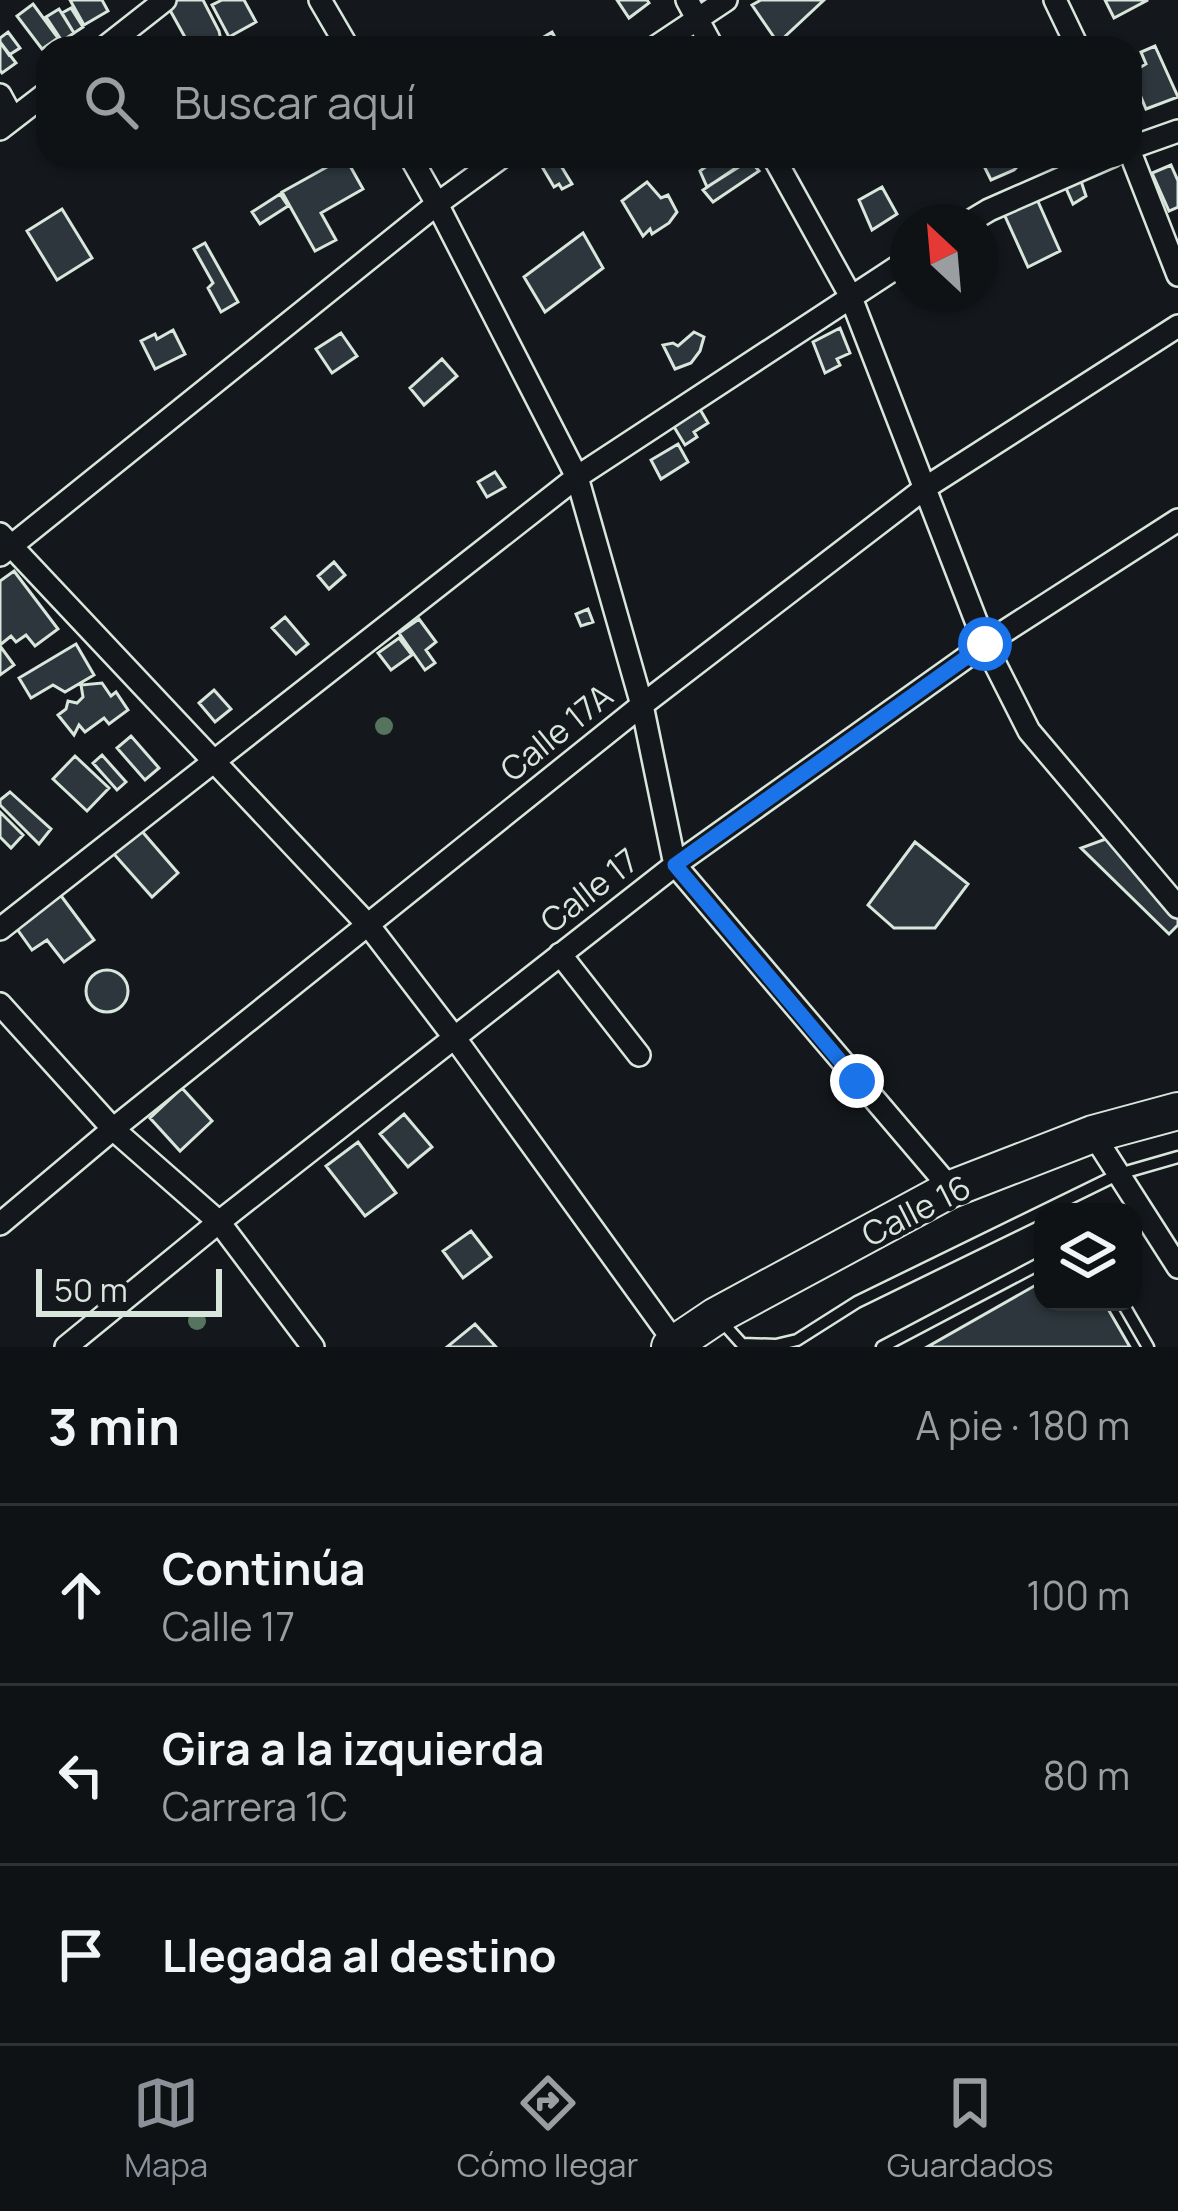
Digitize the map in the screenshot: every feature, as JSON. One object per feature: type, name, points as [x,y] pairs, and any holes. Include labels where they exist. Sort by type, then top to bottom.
[{"type":"highway","name":"Calle 16","points":[[674,1346],[716,1316],[951,1189],[1093,1134],[1178,1111]]},
{"type":"street","points":[[119,36],[165,0]]},
{"type":"street","points":[[320,0],[341,36]]},
{"type":"street","points":[[666,36],[692,9],[726,0]]},
{"type":"street","points":[[1054,0],[1072,36]]},
{"type":"street","points":[[692,9],[707,36]]},
{"type":"street","points":[[0,95],[7,124],[36,101]]},
{"type":"street","points":[[1142,145],[1178,131]]},
{"type":"street","points":[[417,168],[577,477],[642,705],[675,865],[951,1189]]},
{"type":"street","points":[[486,168],[4,545],[369,926],[674,1346]]},
{"type":"street","points":[[780,168],[850,296],[985,644],[1029,731],[1178,908]]},
{"type":"street","points":[[998,206],[1085,168]]},
{"type":"street","points":[[1137,168],[1178,275]]},
{"type":"street","points":[[0,929],[577,477],[890,271]]},
{"type":"street","name":"Calle 17A","points":[[0,1224],[642,705],[925,488],[1178,326]]},
{"type":"street","name":"Calle 17","points":[[66,1347],[675,865],[985,644],[1178,520]]},
{"type":"street","points":[[560,954],[639,1055]]},
{"type":"street","points":[[0,1004],[113,1130],[219,1222],[313,1347]]},
{"type":"street","points":[[1093,1134],[1178,1267]]},
{"type":"lane","points":[[1073,1203],[1119,1174],[1178,1157]]},
{"type":"lane","points":[[716,1316],[742,1344],[776,1346],[797,1340],[857,1302],[1034,1221]]},
{"type":"lane","points":[[882,1347],[1034,1267]]},
{"type":"lane","points":[[1127,1311],[1148,1347]]},
{"type":"building","points":[[70,0],[102,0],[108,11],[84,25]]},
{"type":"building","points":[[203,0],[220,36],[184,36],[166,3]]},
{"type":"building","points":[[244,0],[256,22],[228,36],[212,5]]},
{"type":"building","points":[[617,0],[647,0],[649,3],[629,18]]},
{"type":"building","points":[[761,0],[824,0],[785,36],[773,36],[752,5]]},
{"type":"building","points":[[1105,0],[1148,0],[1114,18]]},
{"type":"building","points":[[33,4],[57,36],[36,36],[36,41],[17,16]]},
{"type":"building","points":[[71,8],[83,27],[74,33],[62,13]]},
{"type":"building","points":[[59,9],[74,33],[59,36],[46,17]]},
{"type":"building","points":[[8,32],[20,48],[9,55],[0,42]]},
{"type":"building","points":[[0,42],[16,63],[2,73],[0,70]]},
{"type":"building","points":[[1155,46],[1178,97],[1146,109],[1142,52]]},
{"type":"building","points":[[1171,165],[1178,181],[1178,207],[1169,211],[1152,173]]},
{"type":"building","points":[[325,168],[351,168],[363,189],[321,213],[336,240],[315,251],[282,192]]},
{"type":"building","points":[[543,168],[562,168],[572,184],[554,187]]},
{"type":"building","points":[[704,168],[737,168],[707,187],[700,171]]},
{"type":"building","points":[[736,168],[759,171],[713,202],[703,190]]},
{"type":"building","points":[[985,168],[1016,168],[1014,170],[991,180]]},
{"type":"building","points":[[1080,178],[1086,196],[1073,204],[1065,186]]},
{"type":"building","points":[[647,182],[661,198],[668,195],[677,212],[669,223],[643,236],[622,201]]},
{"type":"building","points":[[882,187],[891,204],[890,218],[872,230],[859,200]]},
{"type":"building","points":[[280,194],[288,206],[260,224],[252,212]]},
{"type":"building","points":[[1036,197],[1060,251],[1028,267],[1004,214]]},
{"type":"building","points":[[62,209],[92,258],[57,280],[27,231]]},
{"type":"building","points":[[583,233],[603,268],[545,312],[524,277]]},
{"type":"building","points":[[205,243],[238,302],[221,312],[208,288],[213,283],[194,249]]},
{"type":"building","points":[[840,328],[850,353],[825,373],[813,342]]},
{"type":"building","points":[[173,330],[185,354],[155,369],[141,341]]},
{"type":"building","points":[[694,332],[704,337],[700,351],[691,363],[675,369],[663,345],[678,346]]},
{"type":"building","points":[[341,333],[357,356],[332,373],[316,349]]},
{"type":"building","points":[[442,359],[457,376],[424,405],[410,388]]},
{"type":"building","points":[[694,399],[708,423],[685,445],[668,417]]},
{"type":"building","points":[[678,444],[688,462],[661,479],[651,460]]},
{"type":"building","points":[[495,472],[505,487],[487,497],[478,482]]},
{"type":"building","points":[[334,562],[345,575],[329,589],[318,576]]},
{"type":"building","points":[[14,571],[58,629],[35,646],[26,635],[16,642],[11,636],[0,645],[0,581]]},
{"type":"building","points":[[588,609],[593,622],[581,626],[576,614]]},
{"type":"building","points":[[285,617],[308,644],[296,654],[272,628]]},
{"type":"building","points":[[419,619],[436,642],[426,650],[435,663],[425,670],[399,633]]},
{"type":"building","points":[[399,638],[412,655],[391,670],[378,653]]},
{"type":"building","points":[[76,644],[94,675],[65,692],[53,685],[31,698],[19,678]]},
{"type":"building","points":[[0,646],[14,665],[0,675]]},
{"type":"building","points":[[102,683],[111,696],[116,692],[128,710],[109,724],[104,718],[85,732],[79,725],[74,735],[58,715],[68,701],[77,703],[83,697],[81,685]]},
{"type":"building","points":[[214,690],[231,709],[215,722],[199,703]]},
{"type":"building","points":[[131,736],[159,768],[145,780],[117,748]]},
{"type":"building","points":[[102,755],[126,782],[117,790],[93,763]]},
{"type":"building","points":[[75,756],[109,788],[87,811],[53,779]]},
{"type":"building","points":[[10,792],[51,829],[39,844],[0,805]]},
{"type":"building","points":[[0,812],[23,835],[11,848],[0,837]]},
{"type":"building","points":[[140,829],[178,873],[152,897],[113,853]]},
{"type":"building","points":[[1122,833],[1178,891],[1178,925],[1169,934],[1081,848]]},
{"type":"building","points":[[915,842],[968,884],[935,928],[894,928],[868,905]]},
{"type":"building","points":[[56,889],[94,940],[64,962],[47,940],[32,950],[12,922]]},
{"type":"building","points":[[107,970],[122,976],[128,991],[122,1006],[107,1012],[92,1006],[86,991],[92,976]]},
{"type":"building","points":[[182,1088],[212,1121],[180,1151],[150,1118]]},
{"type":"building","points":[[404,1114],[432,1147],[408,1167],[380,1134]]},
{"type":"building","points":[[358,1142],[396,1193],[365,1216],[326,1166]]},
{"type":"building","points":[[471,1231],[491,1257],[463,1278],[443,1251]]},
{"type":"building","points":[[1034,1286],[1034,1311],[1109,1311],[1130,1347],[927,1347]]},
{"type":"building","points":[[475,1324],[496,1347],[447,1347]]},
{"type":"route","points":[[857,1081],[675,865],[985,644]]}]
